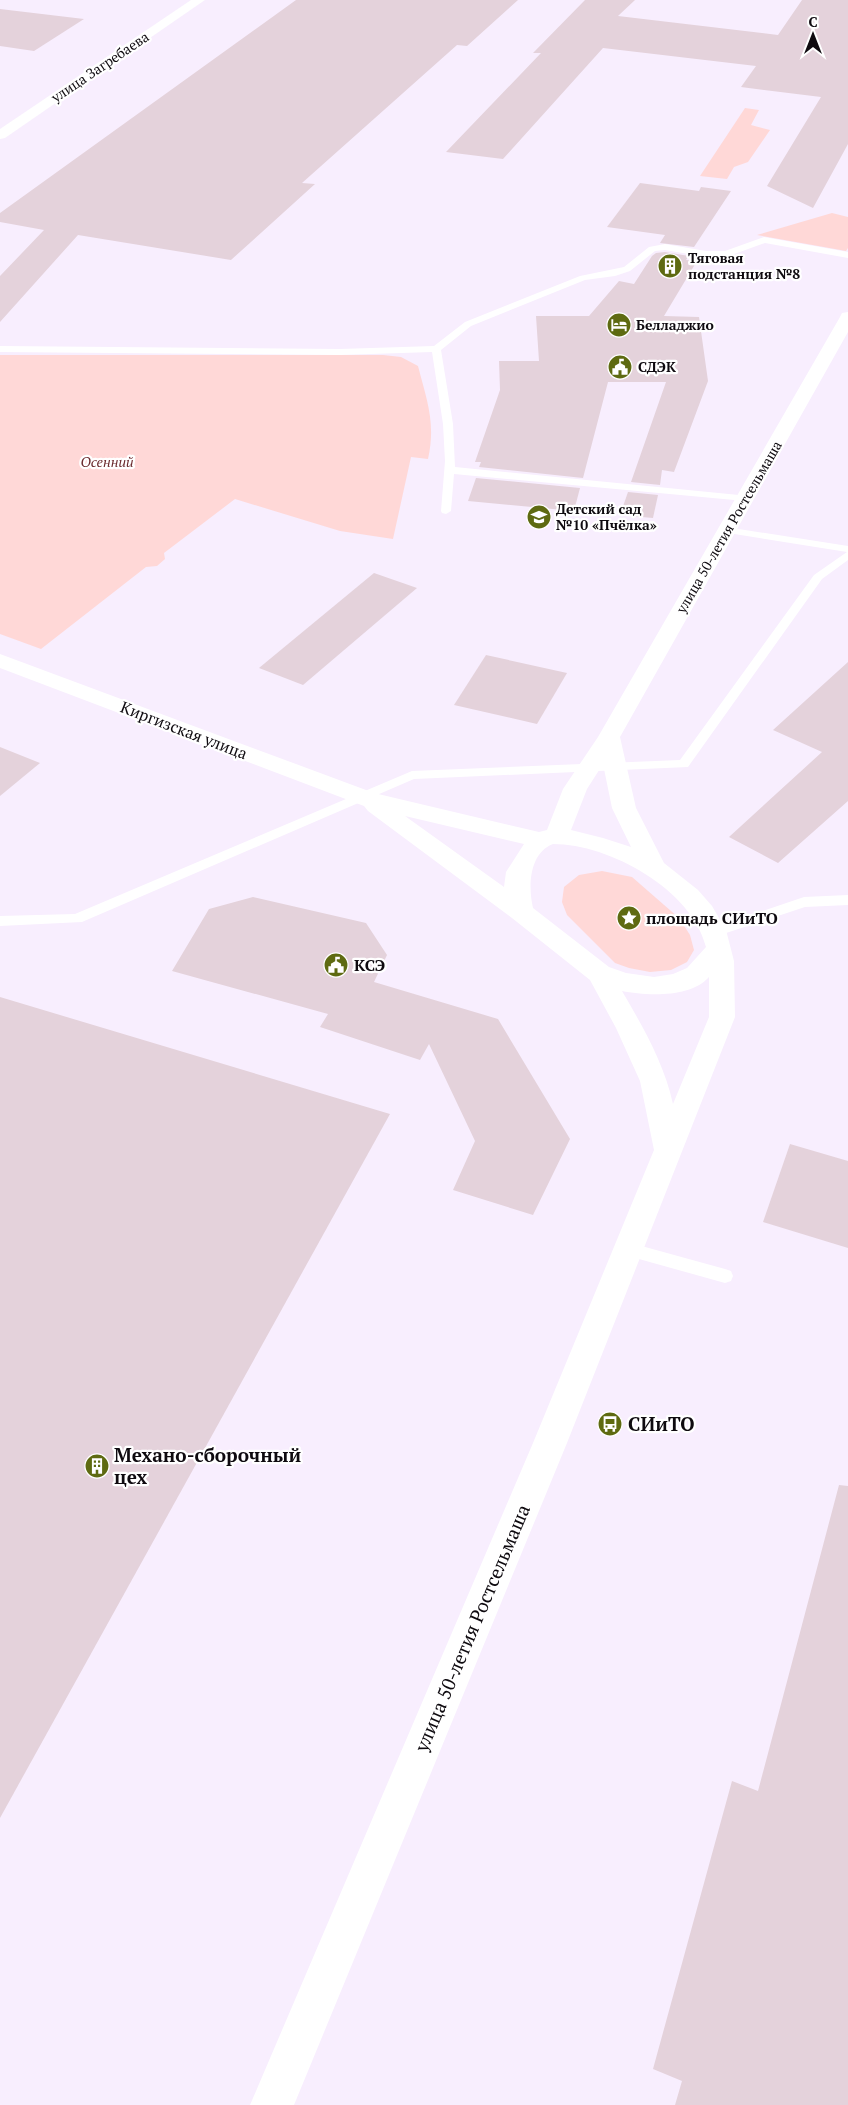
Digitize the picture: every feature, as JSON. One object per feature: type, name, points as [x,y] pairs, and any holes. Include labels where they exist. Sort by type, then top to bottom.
[{"type":"main road","name":"улица Загребаева","points":[[0,135],[199,0]]},
{"type":"main road","name":"улица 50-летия Ростсельмаша","points":[[549,838],[575,789],[609,736],[848,317]]},
{"type":"main road","name":"Киргизская улица","points":[[0,660],[367,799]]},
{"type":"main road","points":[[609,736],[624,808],[653,867]]},
{"type":"main road","points":[[367,799],[549,838],[594,842],[653,867],[683,891],[704,912],[716,941],[696,976],[677,982],[654,986],[625,982],[600,974],[521,912],[367,799]]},
{"type":"main road","points":[[521,912],[516,891],[516,876],[527,856],[549,838]]},
{"type":"main road","name":"улица 50-летия Ростсельмаша","points":[[272,2105],[546,1452],[722,1017],[723,985],[716,941]]},
{"type":"main road","points":[[600,974],[630,1028],[654,1081],[668,1150]]},
{"type":"lane","points":[[0,349],[340,352],[436,349],[468,324],[582,278],[615,273],[627,269],[652,249],[665,247],[706,254],[726,254],[764,240],[848,254]]},
{"type":"lane","points":[[436,349],[448,424],[449,470],[446,511]]},
{"type":"lane","points":[[449,470],[745,498]]},
{"type":"lane","points":[[726,530],[848,549]]},
{"type":"lane","points":[[0,921],[77,919],[412,775],[684,764],[818,577],[848,555]]},
{"type":"lane","points":[[716,941],[804,902],[848,900]]},
{"type":"lane","points":[[627,1249],[724,1276]]},
{"type":"green space","points":[[745,108],[759,110],[751,125],[770,130],[748,162],[734,167],[727,179],[700,176]]},
{"type":"green space","points":[[832,213],[848,217],[848,248],[846,251],[757,235]]},
{"type":"green space","name":"Осенний","points":[[0,355],[383,355],[401,357],[418,366],[431,423],[428,459],[411,457],[393,539],[340,531],[235,499],[164,553],[165,559],[157,566],[146,567],[41,649],[0,634]]},
{"type":"green space","points":[[602,871],[632,877],[679,918],[690,935],[694,950],[687,962],[671,970],[650,972],[615,963],[567,915],[562,902],[564,887],[579,875]]},
{"type":"building","points":[[296,0],[518,0],[467,46],[457,45],[302,183],[315,184],[231,260],[78,235],[0,322],[0,276],[44,230],[0,222],[0,213]]},
{"type":"building","points":[[585,0],[635,0],[618,16],[778,35],[802,0],[848,0],[848,144],[813,208],[767,186],[821,97],[741,87],[756,66],[603,48],[503,159],[446,152],[541,53],[533,53]]},
{"type":"building","points":[[0,9],[84,19],[34,51],[0,46]]},
{"type":"building","points":[[640,183],[699,191],[701,187],[731,191],[694,247],[660,243],[665,235],[607,227]]},
{"type":"building","points":[[665,252],[689,256],[686,260],[697,261],[664,316],[699,317],[708,381],[674,472],[662,470],[660,485],[631,482],[666,382],[608,382],[583,478],[479,467],[481,462],[475,462],[500,390],[499,361],[539,361],[536,316],[589,316],[619,281],[634,284],[652,256],[656,253]]},
{"type":"building","points":[[476,478],[580,488],[574,511],[468,501]]},
{"type":"building","points":[[628,492],[658,495],[653,518],[620,515]]},
{"type":"building","points":[[374,573],[417,588],[303,685],[259,668]]},
{"type":"building","points":[[486,655],[567,673],[537,724],[454,705]]},
{"type":"building","points":[[848,662],[848,801],[778,863],[729,837],[822,752],[773,730]]},
{"type":"building","points":[[0,747],[40,763],[0,796]]},
{"type":"building","points":[[253,897],[366,923],[387,955],[374,982],[498,1019],[570,1139],[533,1215],[453,1190],[475,1141],[429,1044],[420,1060],[320,1027],[328,1014],[172,971],[209,909]]},
{"type":"building","name":"Механо-сборочный цех","points":[[0,997],[390,1114],[0,1818]]},
{"type":"building","points":[[790,1144],[848,1161],[848,1248],[763,1222]]},
{"type":"building","points":[[839,1485],[848,1486],[848,2105],[675,2105],[682,2081],[653,2069],[732,1781],[758,1791]]},
{"type":"place","name":"Тяговая подстанция №8","points":[[670,266]]},
{"type":"place","name":"Белладжио","points":[[619,325]]},
{"type":"place","name":"СДЭК","points":[[620,367]]},
{"type":"place","name":"Детский сад №10 «Пчёлка»","points":[[539,517]]},
{"type":"place","name":"площадь СИиТО","points":[[629,918]]},
{"type":"place","name":"КСЭ","points":[[336,965]]},
{"type":"place","name":"СИиТО","points":[[610,1424]]},
{"type":"place","name":"Механо-сборочный цех","points":[[97,1466]]}]
